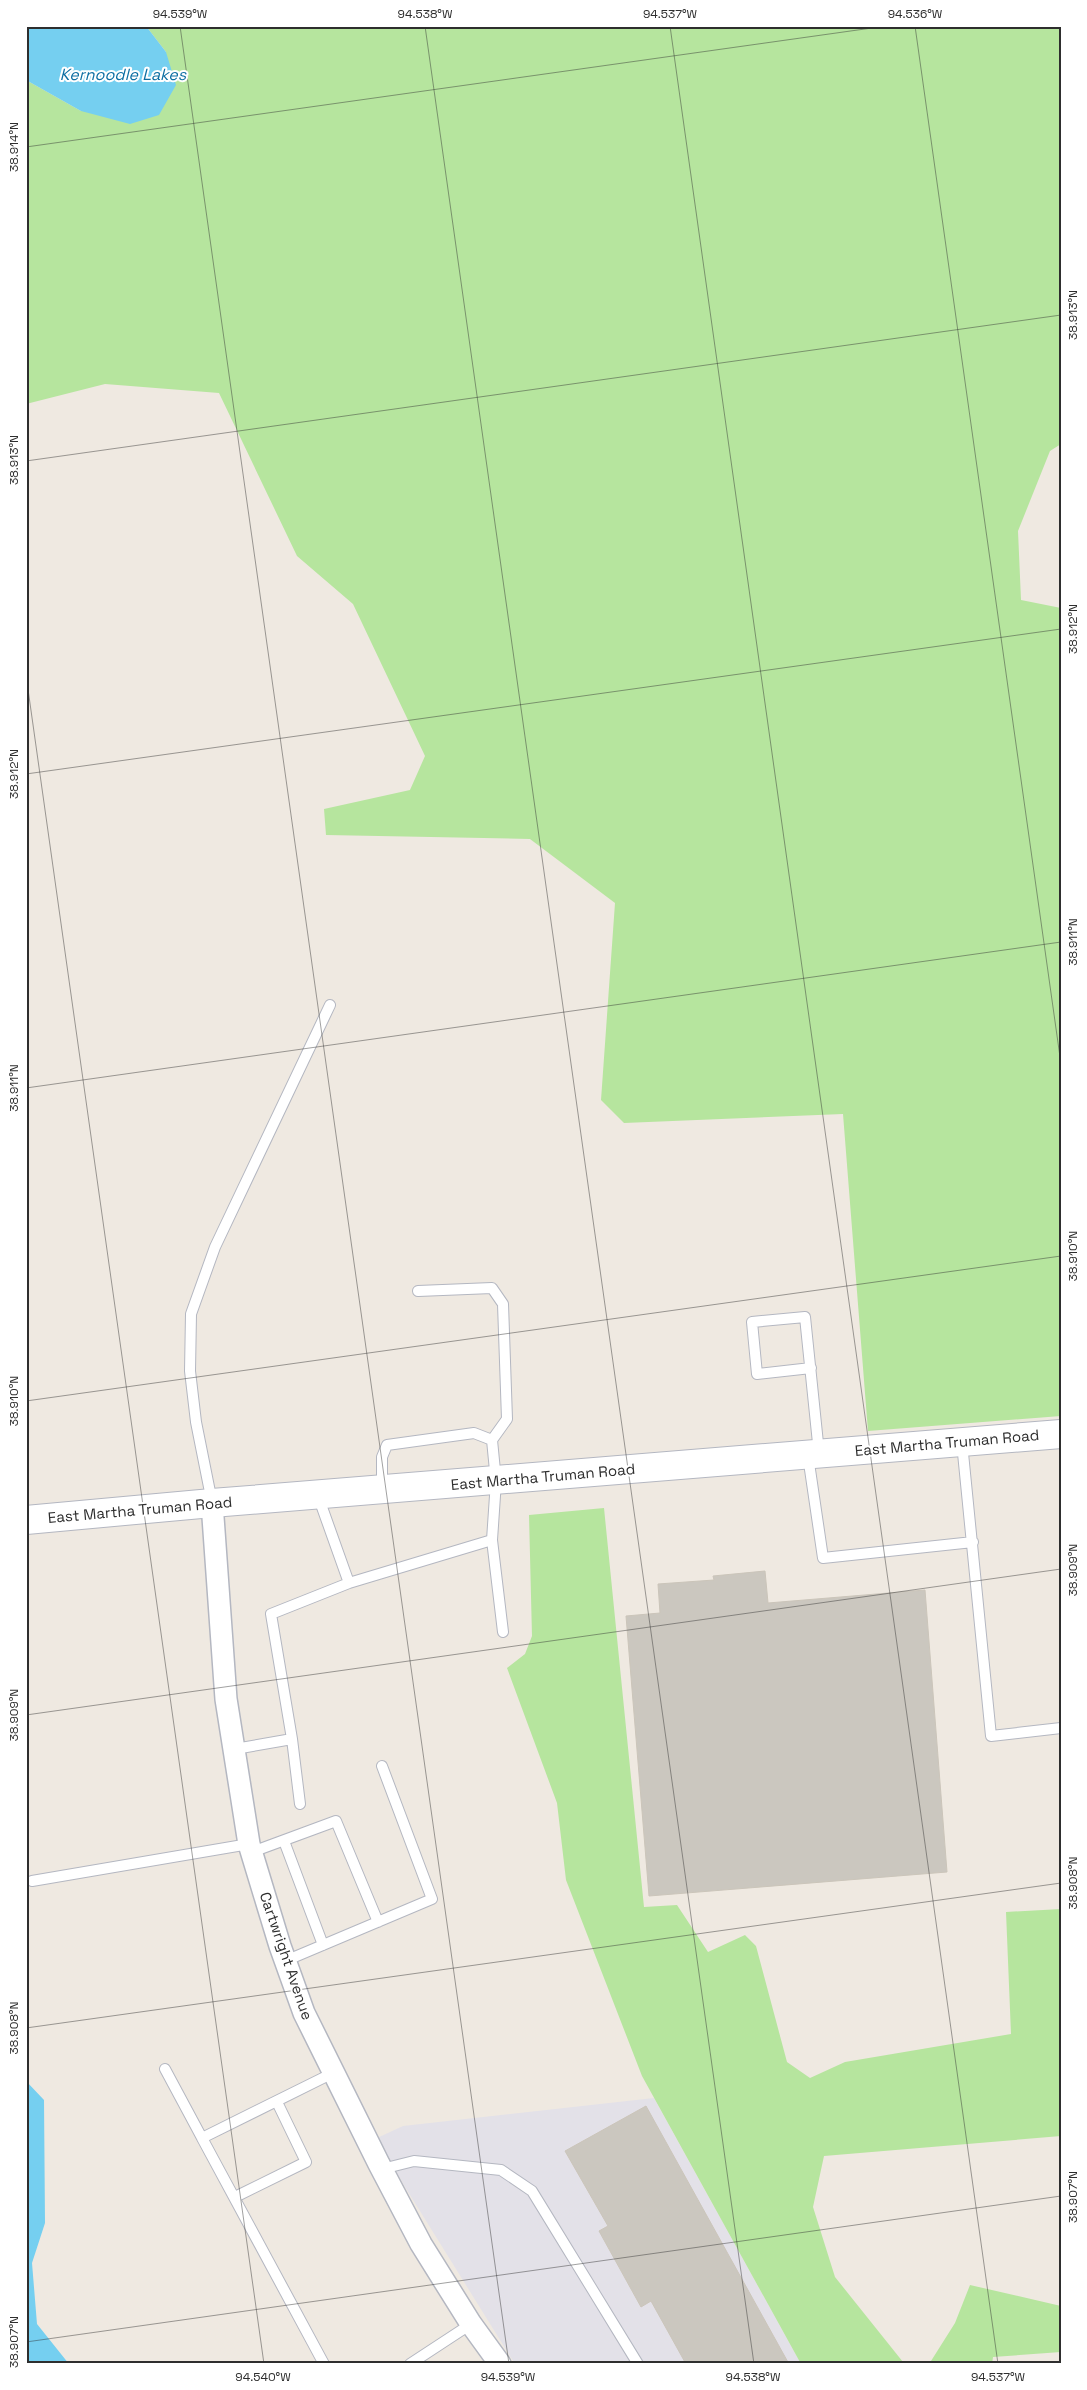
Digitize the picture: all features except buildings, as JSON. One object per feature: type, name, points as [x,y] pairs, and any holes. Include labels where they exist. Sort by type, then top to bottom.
[{"type":"main road","name":"East Martha Truman Road","points":[[26,1520],[212,1503],[1061,1434]]},
{"type":"street","name":"Cartwright Avenue","points":[[212,1503],[226,1699],[251,1848],[285,1961],[304,2014],[421,2244],[471,2324],[500,2364]]},
{"type":"lane","points":[[212,1503],[196,1422],[190,1371],[191,1314],[215,1247],[330,1005]]},
{"type":"lane","points":[[418,1291],[492,1288],[503,1304],[507,1419],[492,1440],[496,1481],[492,1540],[503,1632]]},
{"type":"lane","points":[[810,1368],[757,1374],[752,1322],[805,1316],[810,1368],[822,1558],[973,1542]]},
{"type":"lane","points":[[382,1490],[382,1458],[387,1445],[474,1433],[492,1440]]},
{"type":"lane","points":[[962,1442],[991,1736],[1061,1728]]},
{"type":"lane","points":[[317,1495],[349,1583]]},
{"type":"lane","points":[[300,1804],[292,1739],[271,1614],[349,1583],[492,1540]]},
{"type":"lane","points":[[235,1749],[292,1739]]},
{"type":"lane","points":[[285,1961],[432,1898],[382,1766]]},
{"type":"lane","points":[[32,1881],[251,1848],[284,1841],[336,1821],[378,1922]]},
{"type":"lane","points":[[284,1841],[323,1945]]},
{"type":"lane","points":[[165,2069],[324,2364]]},
{"type":"lane","points":[[202,2138],[333,2073]]},
{"type":"lane","points":[[235,2198],[306,2162],[277,2102]]},
{"type":"lane","points":[[382,2169],[414,2161],[501,2170],[532,2191],[638,2364]]},
{"type":"lane","points":[[410,2364],[471,2324]]},
{"type":"shaded area","points":[[654,2098],[801,2364],[515,2364],[405,2187],[377,2138],[403,2126]]},
{"type":"green space","points":[[146,26],[1061,26],[1061,444],[1050,451],[1018,531],[1021,600],[1061,608],[1061,1416],[868,1431],[843,1114],[624,1123],[601,1100],[615,903],[530,839],[326,835],[324,809],[410,790],[425,756],[353,604],[297,556],[219,393],[105,384],[26,404],[26,80],[81,111],[166,52]]},
{"type":"green space","points":[[604,1508],[644,1907],[677,1905],[708,1952],[745,1935],[756,1946],[787,2062],[810,2078],[845,2062],[1011,2034],[1006,1912],[1061,1909],[1061,2136],[824,2156],[813,2207],[835,2277],[903,2362],[931,2361],[955,2323],[970,2285],[1061,2306],[1061,2352],[993,2357],[992,2364],[801,2364],[642,2076],[566,1880],[557,1803],[507,1668],[525,1654],[532,1636],[529,1515]]},
{"type":"water","name":"Kernoodle Lakes","points":[[26,26],[146,26],[166,52],[176,85],[159,115],[130,124],[81,111],[26,80]]},
{"type":"water","points":[[26,2081],[44,2100],[45,2223],[32,2263],[37,2324],[69,2364],[26,2364]]}]
